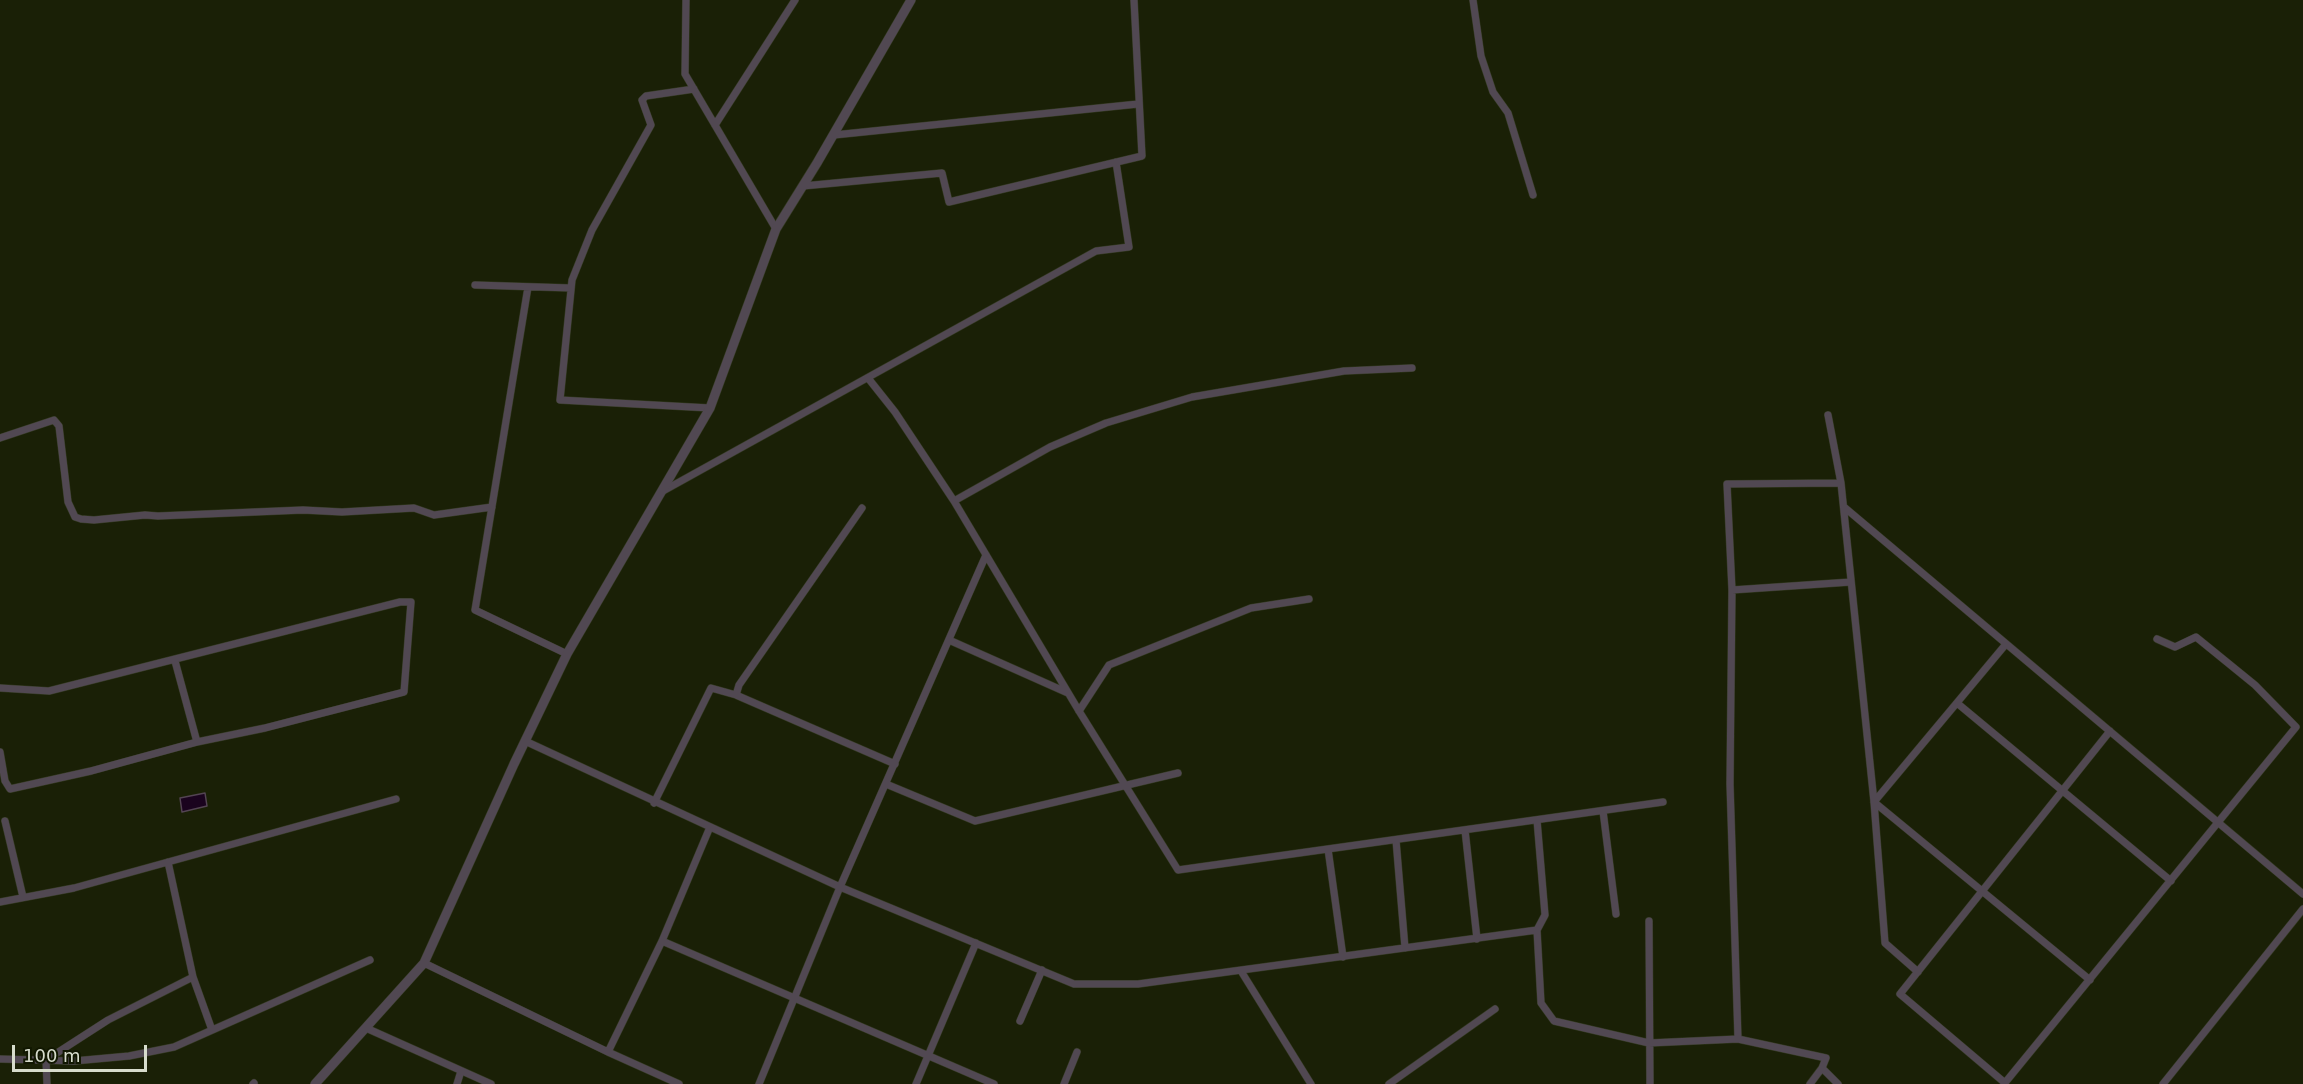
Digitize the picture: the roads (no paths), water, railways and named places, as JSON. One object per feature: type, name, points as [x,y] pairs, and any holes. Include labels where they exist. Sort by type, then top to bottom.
[{"type":"street","points":[[686,0],[685,74],[776,229]]},
{"type":"street","points":[[715,125],[795,0]]},
{"type":"street","points":[[315,1084],[424,963],[567,654],[710,408],[776,229],[834,135],[911,0]]},
{"type":"street","points":[[803,186],[942,173],[950,202],[1142,156],[1134,0]]},
{"type":"street","points":[[1473,0],[1481,56],[1493,92],[1508,113],[1533,195]]},
{"type":"street","points":[[694,89],[646,96],[642,100],[651,125],[592,230],[572,280],[560,399],[710,408]]},
{"type":"street","points":[[834,135],[1138,104]]},
{"type":"street","points":[[661,493],[1096,251],[1129,247],[1116,162]]},
{"type":"street","points":[[475,285],[571,288]]},
{"type":"street","points":[[528,287],[475,610],[567,654]]},
{"type":"street","points":[[954,501],[1050,447],[1106,423],[1192,397],[1344,371],[1413,368]]},
{"type":"street","points":[[868,378],[894,412],[954,501],[1068,693],[1178,870],[1663,802]]},
{"type":"street","points":[[1828,415],[1844,507],[1874,802],[1885,944],[1918,972]]},
{"type":"street","points":[[0,438],[54,420],[59,426],[68,502],[75,517],[81,519],[94,520],[145,515],[303,510],[342,512],[414,508],[434,515],[492,507]]},
{"type":"street","points":[[1738,1039],[1730,784],[1732,590],[1727,484],[1841,483]]},
{"type":"street","points":[[1844,507],[2303,894]]},
{"type":"street","points":[[736,694],[739,685],[862,508]]},
{"type":"street","points":[[759,1084],[840,887],[987,555]]},
{"type":"street","points":[[1732,590],[1851,582]]},
{"type":"street","points":[[1079,711],[1109,664],[1251,608],[1309,599]]},
{"type":"street","points":[[0,688],[49,691],[400,602],[411,602],[404,692],[265,728],[197,742],[91,771],[10,789],[5,781],[0,752]]},
{"type":"street","points":[[2110,731],[1900,994],[2005,1083],[2296,727],[2255,685],[2196,637],[2175,647],[2157,639]]},
{"type":"street","points":[[949,640],[1068,693]]},
{"type":"street","points":[[1874,802],[2006,644]]},
{"type":"street","points":[[175,660],[197,742]]},
{"type":"street","points":[[654,803],[711,688],[736,694],[895,764]]},
{"type":"street","points":[[1957,703],[2171,881]]},
{"type":"street","points":[[525,741],[654,803],[840,887],[1074,984],[1138,984],[1537,930]]},
{"type":"street","points":[[886,784],[975,820],[1178,773]]},
{"type":"street","points":[[0,902],[74,888],[396,799]]},
{"type":"street","points":[[1874,802],[2090,980]]},
{"type":"street","points":[[1603,811],[1616,914]]},
{"type":"street","points":[[1537,820],[1545,915],[1537,930],[1541,1003],[1554,1021],[1649,1043],[1738,1039],[1827,1058],[1810,1084]]},
{"type":"street","points":[[5,821],[24,897]]},
{"type":"street","points":[[608,1052],[662,941],[710,828]]},
{"type":"street","points":[[1465,830],[1477,939]]},
{"type":"street","points":[[1396,840],[1406,948]]},
{"type":"street","points":[[1328,849],[1342,957]]},
{"type":"street","points":[[168,862],[193,977],[212,1030]]},
{"type":"street","points":[[2163,1084],[2303,909]]},
{"type":"street","points":[[1649,921],[1650,1084]]},
{"type":"street","points":[[662,941],[994,1084]]},
{"type":"street","points":[[916,1084],[976,944]]},
{"type":"street","points":[[0,1059],[74,1061],[129,1056],[174,1047],[370,960]]},
{"type":"street","points":[[424,963],[679,1084]]},
{"type":"street","points":[[1020,1021],[1042,970]]},
{"type":"street","points":[[1241,971],[1311,1084]]},
{"type":"street","points":[[46,1060],[108,1020],[193,977]]},
{"type":"street","points":[[1389,1084],[1495,1009]]},
{"type":"street","points":[[366,1028],[491,1084]]},
{"type":"street","points":[[1064,1084],[1077,1052]]},
{"type":"street","points":[[46,1060],[47,1084]]},
{"type":"street","points":[[1822,1068],[1838,1084]]},
{"type":"street","points":[[457,1084],[461,1071]]}]
